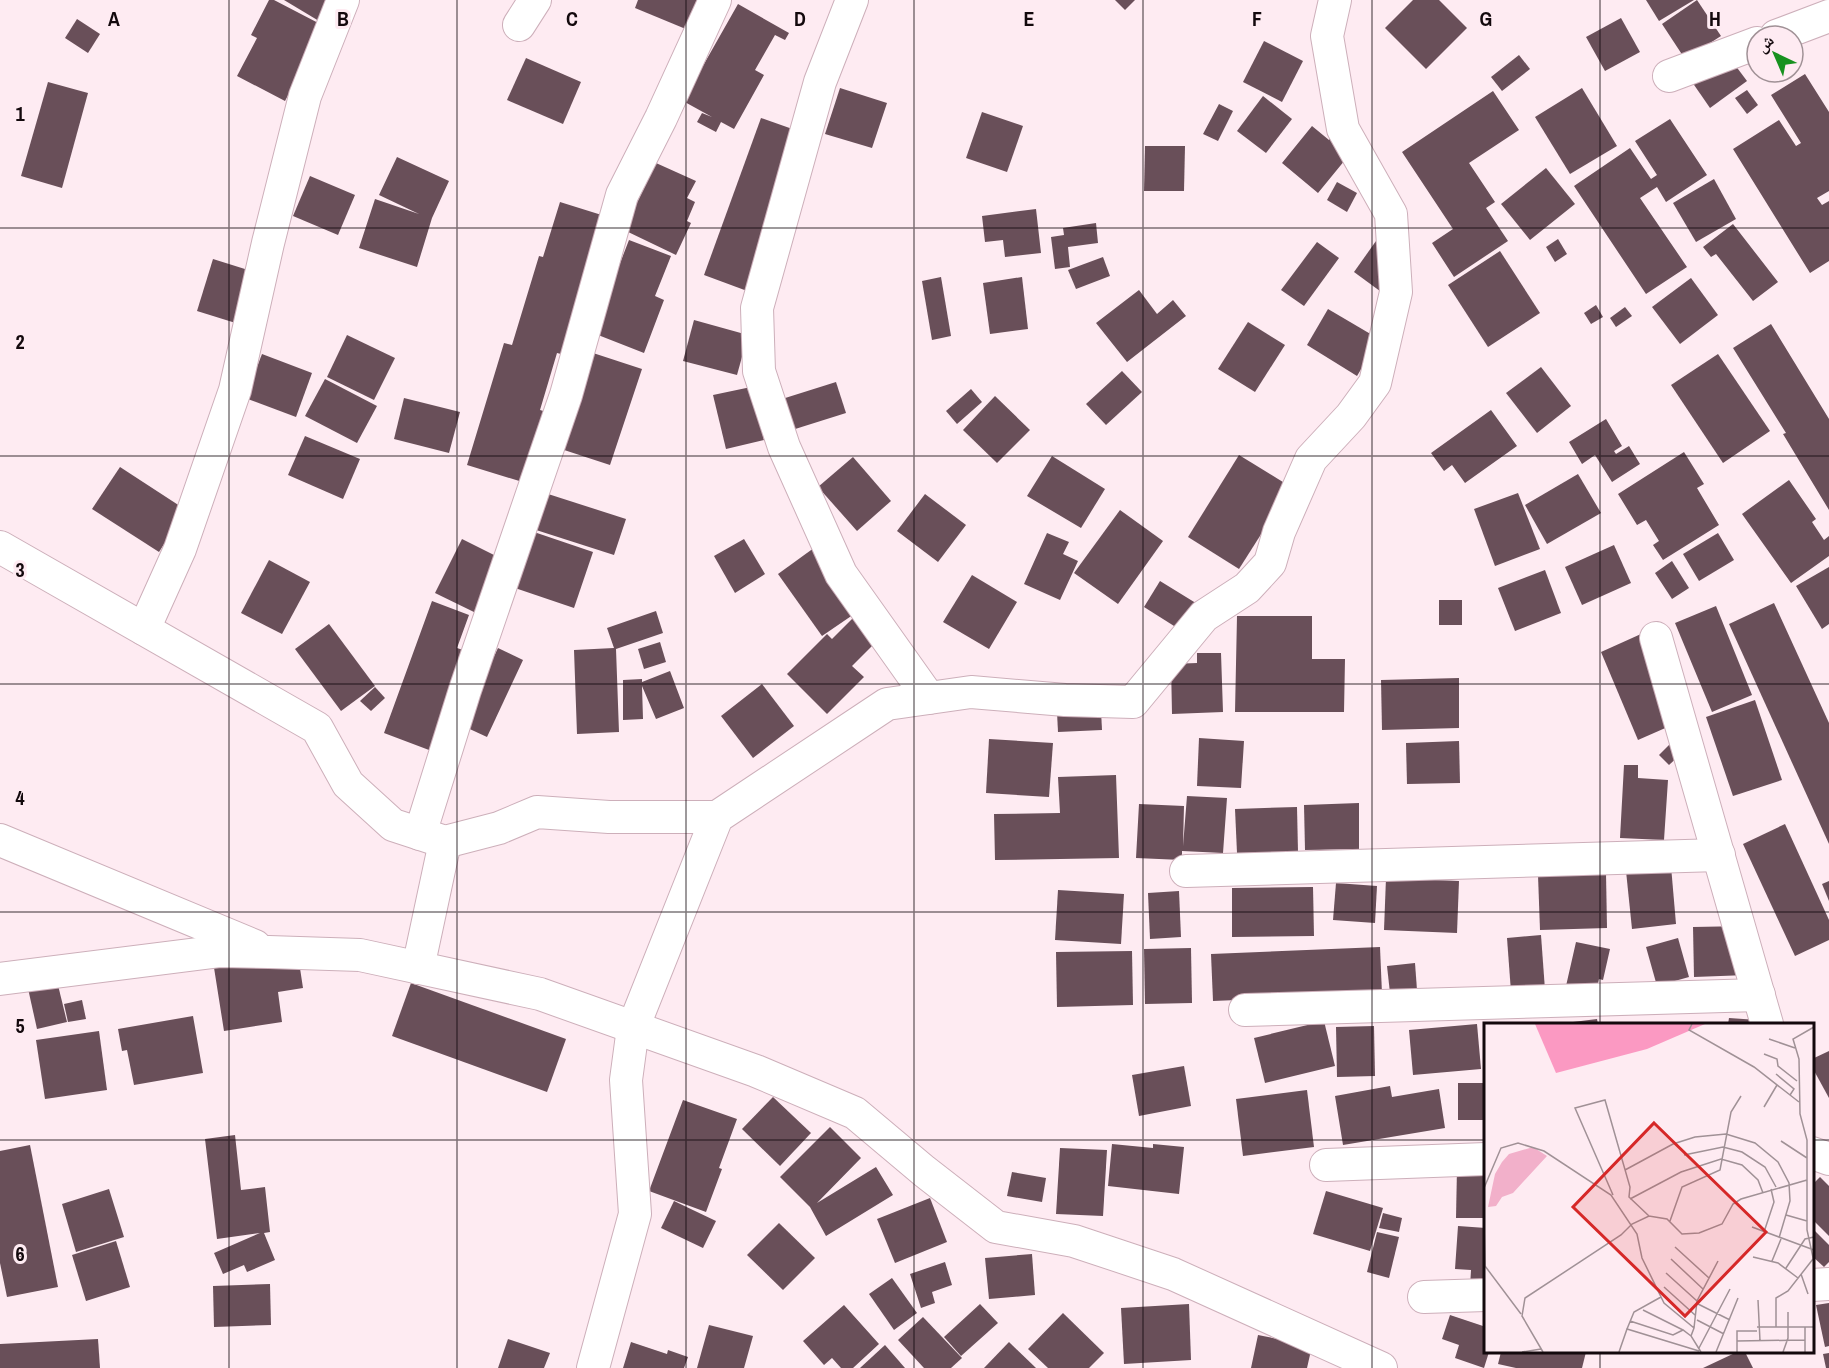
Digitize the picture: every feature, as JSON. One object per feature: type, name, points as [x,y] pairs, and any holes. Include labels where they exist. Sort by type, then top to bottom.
[{"type":"street","points":[[144,629],[180,549],[235,390],[268,243],[305,96],[343,0]]},
{"type":"street","points":[[418,968],[432,838],[465,690],[566,395],[622,195],[661,118],[715,0]]},
{"type":"street","points":[[852,0],[820,82],[757,308],[759,371],[784,447],[841,574],[929,698]]},
{"type":"street","points":[[0,547],[317,728],[348,784],[393,825],[432,838],[499,828],[537,812],[609,817],[717,817],[887,704],[971,692],[1065,700],[1133,702],[1204,616],[1246,588],[1270,563],[1279,532],[1311,459],[1351,416],[1375,383],[1396,292],[1391,214],[1343,129],[1327,36],[1335,0]]},
{"type":"street","points":[[1796,24],[1815,13]]},
{"type":"street","points":[[1669,76],[1745,48]]},
{"type":"street","points":[[1245,1010],[1763,1010],[1656,638]]},
{"type":"street","points":[[593,1368],[635,1214],[626,1080],[633,1028],[717,817]]},
{"type":"street","points":[[0,840],[269,952]]},
{"type":"street","points":[[1186,871],[1719,855]]},
{"type":"street","points":[[0,979],[221,951],[269,952],[360,955],[540,994],[756,1071],[855,1113],[996,1227],[1074,1241],[1173,1274],[1381,1368]]},
{"type":"street","points":[[1814,1154],[1829,1160]]},
{"type":"street","points":[[1326,1165],[1484,1159]]},
{"type":"street","points":[[1814,1285],[1829,1284]]},
{"type":"street","points":[[1424,1297],[1484,1295]]},
{"type":"building","points":[[269,0],[274,0],[324,26],[285,101],[237,76],[257,38],[251,35]]},
{"type":"building","points":[[284,0],[338,0],[324,24]]},
{"type":"building","points":[[638,0],[706,0],[693,32],[635,8]]},
{"type":"building","points":[[1115,0],[1135,0],[1125,10]]},
{"type":"building","points":[[1413,0],[1439,0],[1467,28],[1426,69],[1385,28]]},
{"type":"building","points":[[1646,0],[1694,0],[1659,21]]},
{"type":"building","points":[[1697,0],[1721,36],[1685,59],[1662,24]]},
{"type":"building","points":[[738,4],[789,33],[785,40],[775,35],[755,70],[764,75],[734,129],[721,122],[716,132],[697,122],[702,113],[712,117],[683,101]]},
{"type":"building","points":[[1621,18],[1640,52],[1605,71],[1586,37]]},
{"type":"building","points":[[77,19],[100,34],[88,53],[65,38]]},
{"type":"building","points":[[1264,41],[1303,61],[1282,102],[1243,82]]},
{"type":"building","points":[[1726,53],[1745,78],[1745,82],[1710,108],[1690,79]]},
{"type":"building","points":[[1519,55],[1530,69],[1502,91],[1491,77]]},
{"type":"building","points":[[526,58],[581,82],[563,124],[507,100]]},
{"type":"building","points":[[1805,74],[1829,112],[1829,191],[1817,198],[1822,205],[1829,201],[1829,261],[1810,273],[1733,149],[1779,120],[1796,146],[1801,143],[1771,95],[1789,84],[1805,84]]},
{"type":"building","points":[[48,82],[88,93],[62,188],[21,176]]},
{"type":"building","points":[[840,88],[887,103],[872,148],[825,134]]},
{"type":"building","points":[[1582,88],[1617,146],[1570,174],[1535,117]]},
{"type":"building","points":[[1747,90],[1758,105],[1747,114],[1735,98]]},
{"type":"building","points":[[1493,91],[1519,130],[1469,163],[1495,202],[1486,208],[1508,241],[1454,277],[1432,243],[1453,229],[1402,152]]},
{"type":"building","points":[[1263,96],[1292,119],[1266,153],[1237,131]]},
{"type":"building","points":[[1219,104],[1233,111],[1218,141],[1203,134]]},
{"type":"building","points":[[982,112],[1023,126],[1007,172],[966,158]]},
{"type":"building","points":[[761,118],[815,137],[758,295],[704,275]]},
{"type":"building","points":[[1670,119],[1707,175],[1666,202],[1657,187],[1640,198],[1687,267],[1646,294],[1574,186],[1630,148],[1651,179],[1657,175],[1635,141]]},
{"type":"building","points":[[1312,126],[1329,140],[1334,132],[1354,149],[1318,193],[1282,163]]},
{"type":"building","points":[[1145,146],[1185,146],[1184,191],[1144,191]]},
{"type":"building","points":[[397,157],[449,181],[432,218],[417,267],[359,248],[375,199],[419,214],[379,195]]},
{"type":"building","points":[[656,163],[696,181],[687,198],[695,202],[687,221],[691,223],[676,255],[624,230]]},
{"type":"building","points":[[1546,168],[1575,204],[1530,240],[1501,204]]},
{"type":"building","points":[[310,176],[355,195],[338,235],[293,216]]},
{"type":"building","points":[[1714,179],[1736,219],[1696,242],[1673,203]]},
{"type":"building","points":[[1337,182],[1357,193],[1347,212],[1327,200]]},
{"type":"building","points":[[560,202],[608,217],[569,356],[557,353],[540,410],[550,413],[529,484],[467,465],[504,343],[512,345],[539,256],[543,257]]},
{"type":"building","points":[[1036,209],[1041,253],[1005,257],[1003,240],[985,242],[982,216]]},
{"type":"building","points":[[1096,223],[1098,243],[1068,247],[1070,267],[1055,269],[1051,237],[1064,235],[1063,228]]},
{"type":"building","points":[[1733,224],[1778,282],[1753,301],[1716,254],[1711,257],[1703,247]]},
{"type":"building","points":[[1558,239],[1567,254],[1555,262],[1546,247]]},
{"type":"building","points":[[629,240],[671,256],[655,296],[664,300],[644,353],[593,333]]},
{"type":"building","points":[[1376,241],[1406,263],[1384,294],[1354,272]]},
{"type":"building","points":[[1317,242],[1339,258],[1304,306],[1281,290]]},
{"type":"building","points":[[1500,251],[1540,313],[1488,347],[1448,285]]},
{"type":"building","points":[[1103,257],[1110,276],[1076,289],[1068,270]]},
{"type":"building","points":[[213,259],[258,273],[242,325],[197,311]]},
{"type":"building","points":[[941,277],[951,336],[932,340],[922,281]]},
{"type":"building","points":[[1022,277],[1028,329],[990,334],[983,283]]},
{"type":"building","points":[[1691,278],[1718,315],[1680,344],[1652,307]]},
{"type":"building","points":[[1139,290],[1157,314],[1173,300],[1186,316],[1127,362],[1096,323]]},
{"type":"building","points":[[1596,305],[1603,317],[1591,324],[1584,313]]},
{"type":"building","points":[[1625,307],[1632,316],[1616,327],[1610,318]]},
{"type":"building","points":[[1328,309],[1379,339],[1357,376],[1307,345]]},
{"type":"building","points":[[694,320],[748,335],[737,375],[683,361]]},
{"type":"building","points":[[1248,322],[1285,345],[1255,392],[1218,369]]},
{"type":"building","points":[[1771,324],[1829,419],[1829,510],[1783,434],[1786,433],[1733,348]]},
{"type":"building","points":[[347,335],[395,358],[374,400],[327,377]]},
{"type":"building","points":[[590,352],[642,369],[610,465],[558,448]]},
{"type":"building","points":[[262,354],[312,373],[296,417],[245,398]]},
{"type":"building","points":[[1718,354],[1770,431],[1723,463],[1671,385]]},
{"type":"building","points":[[1541,367],[1571,406],[1537,433],[1506,393]]},
{"type":"building","points":[[1122,371],[1142,392],[1106,425],[1086,404]]},
{"type":"building","points":[[325,379],[377,406],[357,443],[305,416]]},
{"type":"building","points":[[836,382],[846,413],[792,430],[782,399]]},
{"type":"building","points":[[751,387],[764,440],[726,449],[713,395]]},
{"type":"building","points":[[971,389],[982,402],[957,424],[946,411]]},
{"type":"building","points":[[995,396],[1030,430],[997,463],[963,430]]},
{"type":"building","points":[[404,398],[460,412],[449,453],[394,439]]},
{"type":"building","points":[[1491,410],[1517,446],[1465,483],[1452,465],[1444,471],[1431,453]]},
{"type":"building","points":[[1606,419],[1622,446],[1614,451],[1616,454],[1629,446],[1640,464],[1612,482],[1595,455],[1582,464],[1569,442]]},
{"type":"building","points":[[305,436],[360,459],[343,499],[288,475]]},
{"type":"building","points":[[1684,452],[1704,484],[1697,488],[1719,525],[1663,560],[1653,545],[1659,541],[1646,520],[1637,525],[1618,494]]},
{"type":"building","points":[[1239,455],[1291,487],[1239,569],[1188,537]]},
{"type":"building","points":[[1052,456],[1105,489],[1081,528],[1027,496]]},
{"type":"building","points":[[853,457],[891,501],[857,531],[818,487]]},
{"type":"building","points":[[120,467],[186,510],[159,552],[92,509]]},
{"type":"building","points":[[1578,474],[1601,513],[1547,544],[1525,505]]},
{"type":"building","points":[[1789,480],[1816,519],[1812,522],[1824,540],[1829,536],[1829,556],[1791,583],[1742,514]]},
{"type":"building","points":[[545,493],[626,519],[614,555],[533,529]]},
{"type":"building","points":[[1518,493],[1540,549],[1495,566],[1474,509]]},
{"type":"building","points":[[925,494],[966,525],[938,562],[897,531]]},
{"type":"building","points":[[1120,510],[1163,541],[1118,604],[1074,573]]},
{"type":"building","points":[[534,532],[593,552],[574,608],[515,588]]},
{"type":"building","points":[[1047,533],[1069,542],[1063,554],[1078,561],[1060,600],[1024,584]]},
{"type":"building","points":[[1718,533],[1734,560],[1699,581],[1683,554]]},
{"type":"building","points":[[462,539],[502,559],[476,613],[435,593]]},
{"type":"building","points":[[744,539],[765,574],[735,593],[714,556]]},
{"type":"building","points":[[818,545],[863,608],[822,636],[778,574]]},
{"type":"building","points":[[1614,545],[1631,583],[1582,605],[1565,567]]},
{"type":"building","points":[[269,560],[310,582],[282,634],[241,613]]},
{"type":"building","points":[[1672,561],[1689,588],[1672,599],[1655,573]]},
{"type":"building","points":[[1829,567],[1829,624],[1822,629],[1796,586]]},
{"type":"building","points":[[1545,570],[1561,613],[1515,631],[1498,588]]},
{"type":"building","points":[[972,575],[1017,602],[989,649],[943,622]]},
{"type":"building","points":[[1160,581],[1199,605],[1182,631],[1144,607]]},
{"type":"building","points":[[1439,600],[1462,600],[1462,625],[1439,625]]},
{"type":"building","points":[[432,601],[469,615],[457,648],[469,652],[449,695],[429,750],[384,733]]},
{"type":"building","points":[[1774,603],[1829,723],[1829,844],[1729,624]]},
{"type":"building","points":[[1716,606],[1752,695],[1712,712],[1675,623]]},
{"type":"building","points":[[656,611],[663,633],[616,649],[619,732],[577,734],[574,650],[614,648],[607,628]]},
{"type":"building","points":[[857,614],[881,637],[852,666],[864,677],[827,714],[787,674],[827,634],[832,639]]},
{"type":"building","points":[[1237,616],[1312,616],[1312,659],[1345,659],[1344,712],[1235,712]]},
{"type":"building","points":[[329,624],[375,686],[341,711],[295,649]]},
{"type":"building","points":[[1641,634],[1679,722],[1638,740],[1601,652]]},
{"type":"building","points":[[660,642],[666,662],[644,669],[638,649]]},
{"type":"building","points":[[498,648],[523,660],[487,737],[461,725]]},
{"type":"building","points":[[1197,653],[1221,653],[1223,712],[1172,714],[1171,664],[1197,663]]},
{"type":"building","points":[[670,671],[684,708],[656,719],[642,686],[643,719],[623,720],[623,680],[642,679],[642,682]]},
{"type":"building","points":[[1459,678],[1459,728],[1382,730],[1381,680]]},
{"type":"building","points":[[762,684],[794,726],[753,758],[721,716]]},
{"type":"building","points":[[375,687],[385,698],[371,711],[360,701]]},
{"type":"building","points":[[1100,691],[1102,730],[1058,732],[1056,693]]},
{"type":"building","points":[[1755,700],[1782,780],[1733,796],[1706,717]]},
{"type":"building","points":[[1199,738],[1244,741],[1241,788],[1197,786]]},
{"type":"building","points":[[989,739],[1053,743],[1049,797],[986,793]]},
{"type":"building","points":[[1459,741],[1460,783],[1407,784],[1406,743]]},
{"type":"building","points":[[1671,743],[1682,753],[1669,765],[1659,755]]},
{"type":"building","points":[[1624,765],[1638,765],[1638,778],[1668,780],[1664,840],[1620,838]]},
{"type":"building","points":[[1116,775],[1119,858],[995,860],[994,814],[1060,813],[1058,777]]},
{"type":"building","points":[[1187,796],[1227,798],[1223,853],[1182,851],[1182,860],[1136,858],[1139,804],[1184,806],[1183,846]]},
{"type":"building","points":[[1359,803],[1359,849],[1305,850],[1304,805]]},
{"type":"building","points":[[1297,807],[1298,852],[1237,853],[1235,809]]},
{"type":"building","points":[[1785,824],[1829,920],[1829,940],[1795,956],[1743,844]]},
{"type":"building","points":[[1671,866],[1676,924],[1632,929],[1626,871]]},
{"type":"building","points":[[1606,873],[1607,928],[1540,930],[1538,875]]},
{"type":"building","points":[[1386,878],[1459,881],[1457,933],[1384,930]]},
{"type":"building","points":[[1829,881],[1829,901],[1822,884]]},
{"type":"building","points":[[1336,883],[1377,886],[1375,923],[1333,920]]},
{"type":"building","points":[[1313,887],[1314,936],[1232,937],[1232,888]]},
{"type":"building","points":[[1058,890],[1124,894],[1121,944],[1055,940]]},
{"type":"building","points":[[1179,891],[1181,937],[1150,939],[1148,893]]},
{"type":"building","points":[[1746,926],[1747,975],[1694,977],[1693,927]]},
{"type":"building","points":[[1541,935],[1545,990],[1511,992],[1507,938]]},
{"type":"building","points":[[1678,938],[1689,977],[1657,986],[1646,947]]},
{"type":"building","points":[[296,942],[303,988],[278,992],[282,1022],[224,1031],[212,955]]},
{"type":"building","points":[[1576,942],[1610,949],[1603,980],[1599,979],[1596,993],[1566,986]]},
{"type":"building","points":[[1380,947],[1382,994],[1213,1001],[1211,954]]},
{"type":"building","points":[[1191,948],[1192,1003],[1145,1004],[1144,949]]},
{"type":"building","points":[[1132,951],[1133,1005],[1057,1007],[1056,952]]},
{"type":"building","points":[[1415,963],[1417,990],[1390,993],[1387,966]]},
{"type":"building","points":[[56,977],[67,1022],[37,1029],[27,984]]},
{"type":"building","points":[[411,983],[566,1039],[547,1092],[392,1036]]},
{"type":"building","points":[[82,1000],[86,1019],[68,1022],[64,1004]]},
{"type":"building","points":[[193,1016],[203,1073],[134,1085],[127,1050],[122,1051],[118,1029]]},
{"type":"building","points":[[1729,1018],[1772,1021],[1771,1023],[1728,1023]]},
{"type":"building","points":[[1597,1019],[1598,1023],[1565,1023]]},
{"type":"building","points":[[1324,1021],[1335,1066],[1265,1083],[1254,1038]]},
{"type":"building","points":[[1477,1024],[1481,1069],[1413,1075],[1409,1030]]},
{"type":"building","points":[[1374,1026],[1375,1076],[1337,1077],[1336,1027]]},
{"type":"building","points":[[99,1031],[107,1090],[45,1099],[36,1040]]},
{"type":"building","points":[[1829,1051],[1829,1098],[1814,1071],[1814,1058]]},
{"type":"building","points":[[1184,1066],[1191,1106],[1139,1116],[1132,1075]]},
{"type":"building","points":[[1458,1083],[1484,1083],[1484,1120],[1458,1120]]},
{"type":"building","points":[[1390,1086],[1392,1097],[1439,1089],[1445,1128],[1343,1145],[1335,1096]]},
{"type":"building","points":[[1307,1090],[1314,1147],[1243,1156],[1236,1099]]},
{"type":"building","points":[[773,1097],[811,1133],[780,1166],[742,1129]]},
{"type":"building","points":[[683,1100],[737,1119],[706,1212],[649,1191]]},
{"type":"building","points":[[830,1127],[861,1158],[817,1203],[876,1167],[893,1195],[826,1236],[810,1207],[780,1177]]},
{"type":"building","points":[[235,1135],[241,1190],[265,1187],[270,1232],[264,1233],[275,1260],[247,1272],[244,1265],[223,1274],[214,1253],[260,1233],[217,1239],[205,1139]]},
{"type":"building","points":[[1112,1144],[1153,1148],[1153,1144],[1184,1147],[1179,1194],[1108,1186]]},
{"type":"building","points":[[30,1145],[58,1287],[7,1297],[0,1263],[0,1151]]},
{"type":"building","points":[[1060,1148],[1107,1150],[1103,1216],[1056,1214]]},
{"type":"building","points":[[1457,1168],[1484,1168],[1484,1218],[1456,1218]]},
{"type":"building","points":[[1012,1172],[1046,1178],[1042,1202],[1007,1196]]},
{"type":"building","points":[[1820,1177],[1829,1186],[1829,1236],[1814,1221],[1814,1183]]},
{"type":"building","points":[[109,1189],[124,1237],[76,1252],[62,1204]]},
{"type":"building","points":[[1326,1191],[1383,1208],[1370,1251],[1313,1234]]},
{"type":"building","points":[[930,1198],[947,1242],[895,1263],[877,1219]]},
{"type":"building","points":[[674,1201],[716,1221],[703,1248],[661,1228]]},
{"type":"building","points":[[1383,1213],[1402,1218],[1399,1232],[1379,1228]]},
{"type":"building","points":[[779,1223],[815,1258],[783,1290],[747,1255]]},
{"type":"building","points":[[1458,1226],[1484,1228],[1484,1288],[1470,1287],[1471,1270],[1455,1269]]},
{"type":"building","points":[[1814,1230],[1829,1245],[1829,1262],[1824,1267],[1814,1258]]},
{"type":"building","points":[[1377,1232],[1399,1237],[1389,1278],[1367,1272]]},
{"type":"building","points":[[116,1241],[130,1287],[86,1301],[72,1255]]},
{"type":"building","points":[[1032,1254],[1035,1295],[989,1299],[985,1258]]},
{"type":"building","points":[[945,1262],[952,1285],[932,1292],[935,1303],[921,1308],[910,1274]]},
{"type":"building","points":[[892,1278],[917,1313],[894,1330],[869,1294]]},
{"type":"building","points":[[270,1284],[271,1325],[214,1327],[213,1286]]},
{"type":"building","points":[[1829,1303],[1829,1346],[1825,1347],[1816,1305]]},
{"type":"building","points":[[980,1304],[998,1323],[961,1356],[944,1337]]},
{"type":"building","points":[[1189,1304],[1191,1360],[1124,1364],[1121,1308]]},
{"type":"building","points":[[844,1305],[879,1344],[853,1368],[841,1368],[832,1358],[824,1365],[803,1341]]},
{"type":"building","points":[[1063,1313],[1104,1353],[1089,1368],[1048,1368],[1028,1349]]},
{"type":"building","points":[[1450,1315],[1484,1326],[1484,1353],[1489,1353],[1484,1368],[1455,1358],[1459,1345],[1442,1339]]},
{"type":"building","points":[[923,1317],[962,1358],[951,1368],[924,1368],[898,1340]]},
{"type":"building","points":[[709,1325],[753,1336],[744,1368],[697,1368]]},
{"type":"building","points":[[1258,1335],[1312,1346],[1307,1368],[1251,1368]]},
{"type":"building","points":[[98,1339],[100,1368],[0,1368],[0,1344]]},
{"type":"building","points":[[508,1339],[550,1353],[544,1368],[498,1368]]},
{"type":"building","points":[[631,1342],[667,1354],[668,1350],[688,1357],[684,1368],[623,1368]]},
{"type":"building","points":[[1009,1342],[1036,1368],[984,1368]]},
{"type":"building","points":[[885,1345],[905,1368],[860,1368]]},
{"type":"building","points":[[1501,1353],[1586,1353],[1582,1368],[1516,1368],[1498,1364]]},
{"type":"building","points":[[1735,1353],[1746,1353],[1753,1368],[1703,1368]]},
{"type":"building","points":[[1829,1353],[1829,1368],[1826,1368],[1823,1354]]}]
